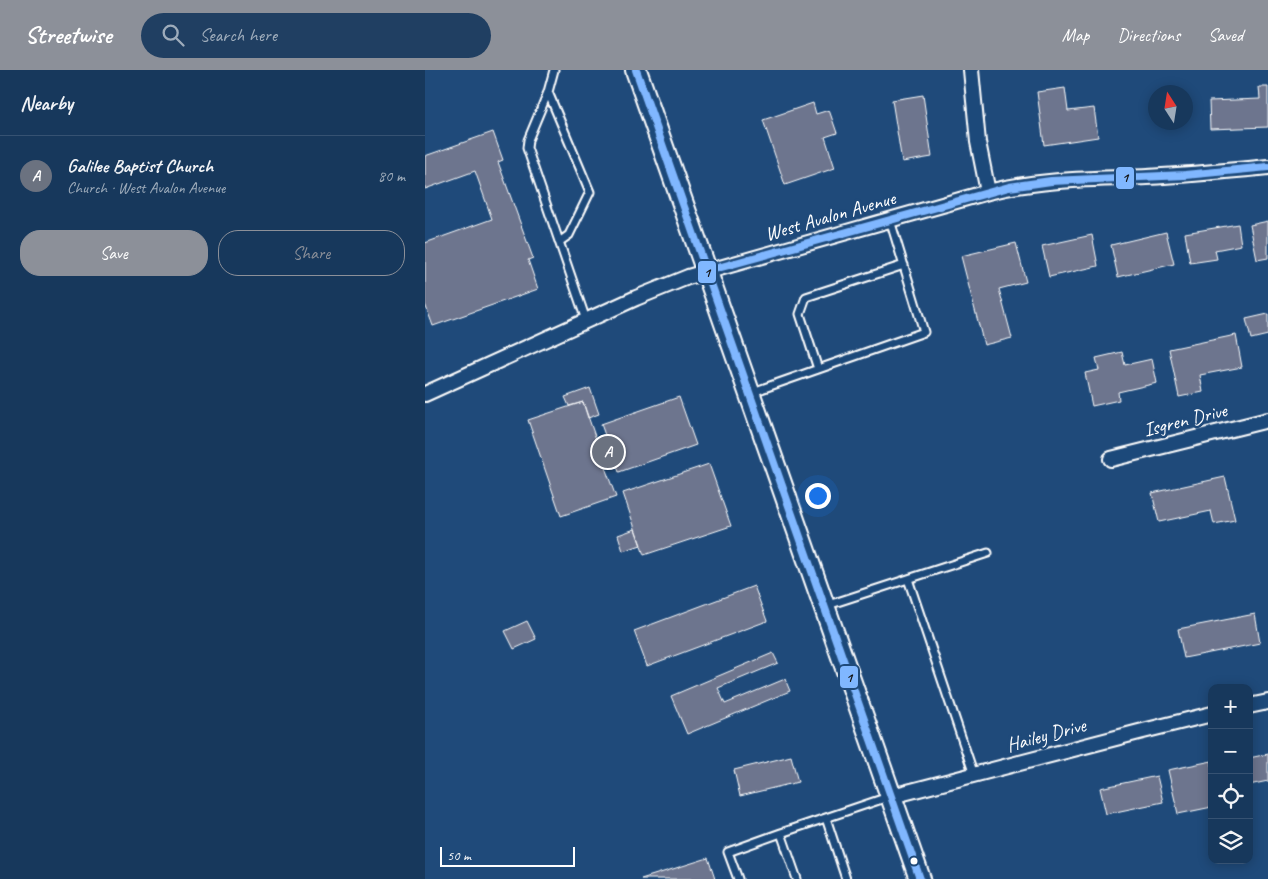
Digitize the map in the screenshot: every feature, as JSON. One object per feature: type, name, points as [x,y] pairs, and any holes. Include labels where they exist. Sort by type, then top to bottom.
[{"type":"main road","points":[[636,70],[920,879]]},
{"type":"street","points":[[971,70],[979,142],[988,192]]},
{"type":"street","name":"West Avalon Avenue","points":[[425,394],[654,290],[707,271],[988,192],[1051,181],[1185,175],[1268,166]]},
{"type":"street","name":"Isgren Drive","points":[[1111,459],[1268,420]]},
{"type":"street","points":[[1253,705],[1268,702]]},
{"type":"street","name":"Hailey Drive","points":[[892,796],[1208,715]]},
{"type":"lane","points":[[554,70],[548,92],[528,140],[527,148],[586,320]]},
{"type":"lane","points":[[548,92],[591,192],[569,235],[559,242]]},
{"type":"lane","points":[[750,393],[924,332],[890,220]]},
{"type":"lane","points":[[818,369],[800,314],[806,297],[904,265]]},
{"type":"lane","points":[[825,606],[988,553]]},
{"type":"lane","points":[[908,579],[974,775]]},
{"type":"lane","points":[[738,879],[728,852],[892,796]]},
{"type":"lane","points":[[826,818],[846,879]]},
{"type":"lane","points":[[781,833],[797,879]]},
{"type":"building","points":[[1259,87],[1268,87],[1268,127],[1210,129],[1209,101],[1260,99]]},
{"type":"building","points":[[1065,88],[1068,111],[1094,108],[1098,137],[1044,145],[1037,92]]},
{"type":"building","points":[[923,95],[932,157],[902,162],[892,100]]},
{"type":"building","points":[[813,103],[816,114],[829,110],[837,133],[825,137],[835,168],[785,185],[763,120]]},
{"type":"building","points":[[493,132],[503,160],[498,162],[533,258],[528,260],[538,289],[433,326],[425,304],[425,243],[492,219],[475,171],[425,189],[425,156]]},
{"type":"building","points":[[1268,221],[1268,258],[1257,260],[1250,225]]},
{"type":"building","points":[[1238,224],[1241,245],[1215,250],[1217,259],[1190,263],[1185,233]]},
{"type":"building","points":[[1166,232],[1174,264],[1118,277],[1111,245]]},
{"type":"building","points":[[1092,235],[1098,266],[1049,277],[1042,246]]},
{"type":"building","points":[[1016,243],[1026,282],[999,289],[1012,338],[984,345],[961,256]]},
{"type":"building","points":[[1268,314],[1268,335],[1251,339],[1246,319]]},
{"type":"building","points":[[1236,335],[1242,367],[1200,375],[1203,392],[1179,397],[1169,349]]},
{"type":"building","points":[[1122,352],[1125,365],[1152,359],[1157,383],[1118,392],[1119,400],[1092,406],[1085,373],[1099,370],[1096,358]]},
{"type":"building","points":[[590,388],[599,414],[588,418],[583,402],[569,406],[565,397]]},
{"type":"building","points":[[679,397],[696,445],[619,472],[614,458],[603,462],[616,497],[561,516],[528,420],[583,402],[597,442],[606,438],[601,424]]},
{"type":"building","points":[[709,464],[731,526],[644,555],[623,493]]},
{"type":"building","points":[[1225,477],[1235,520],[1214,524],[1211,511],[1159,522],[1152,493]]},
{"type":"building","points":[[635,529],[641,545],[623,551],[618,535]]},
{"type":"building","points":[[754,586],[767,621],[647,666],[634,631]]},
{"type":"building","points":[[1255,614],[1260,643],[1184,658],[1178,629]]},
{"type":"building","points":[[527,621],[536,639],[514,649],[505,631]]},
{"type":"building","points":[[773,653],[778,663],[718,688],[725,704],[785,679],[790,691],[687,734],[671,696]]},
{"type":"building","points":[[1268,754],[1268,781],[1253,784],[1253,757]]},
{"type":"building","points":[[791,756],[798,782],[740,796],[734,770]]},
{"type":"building","points":[[1208,762],[1208,808],[1178,814],[1168,770]]},
{"type":"building","points":[[1157,776],[1163,802],[1106,814],[1100,788]]},
{"type":"building","points":[[708,858],[715,879],[641,879]]},
{"type":"transit line","name":"1","points":[[636,70],[920,879]]},
{"type":"transit line","name":"1","points":[[707,271],[1009,187],[1051,181],[1185,175],[1268,167]]},
{"type":"place","name":"Galilee Baptist Church","points":[[608,452]]}]
